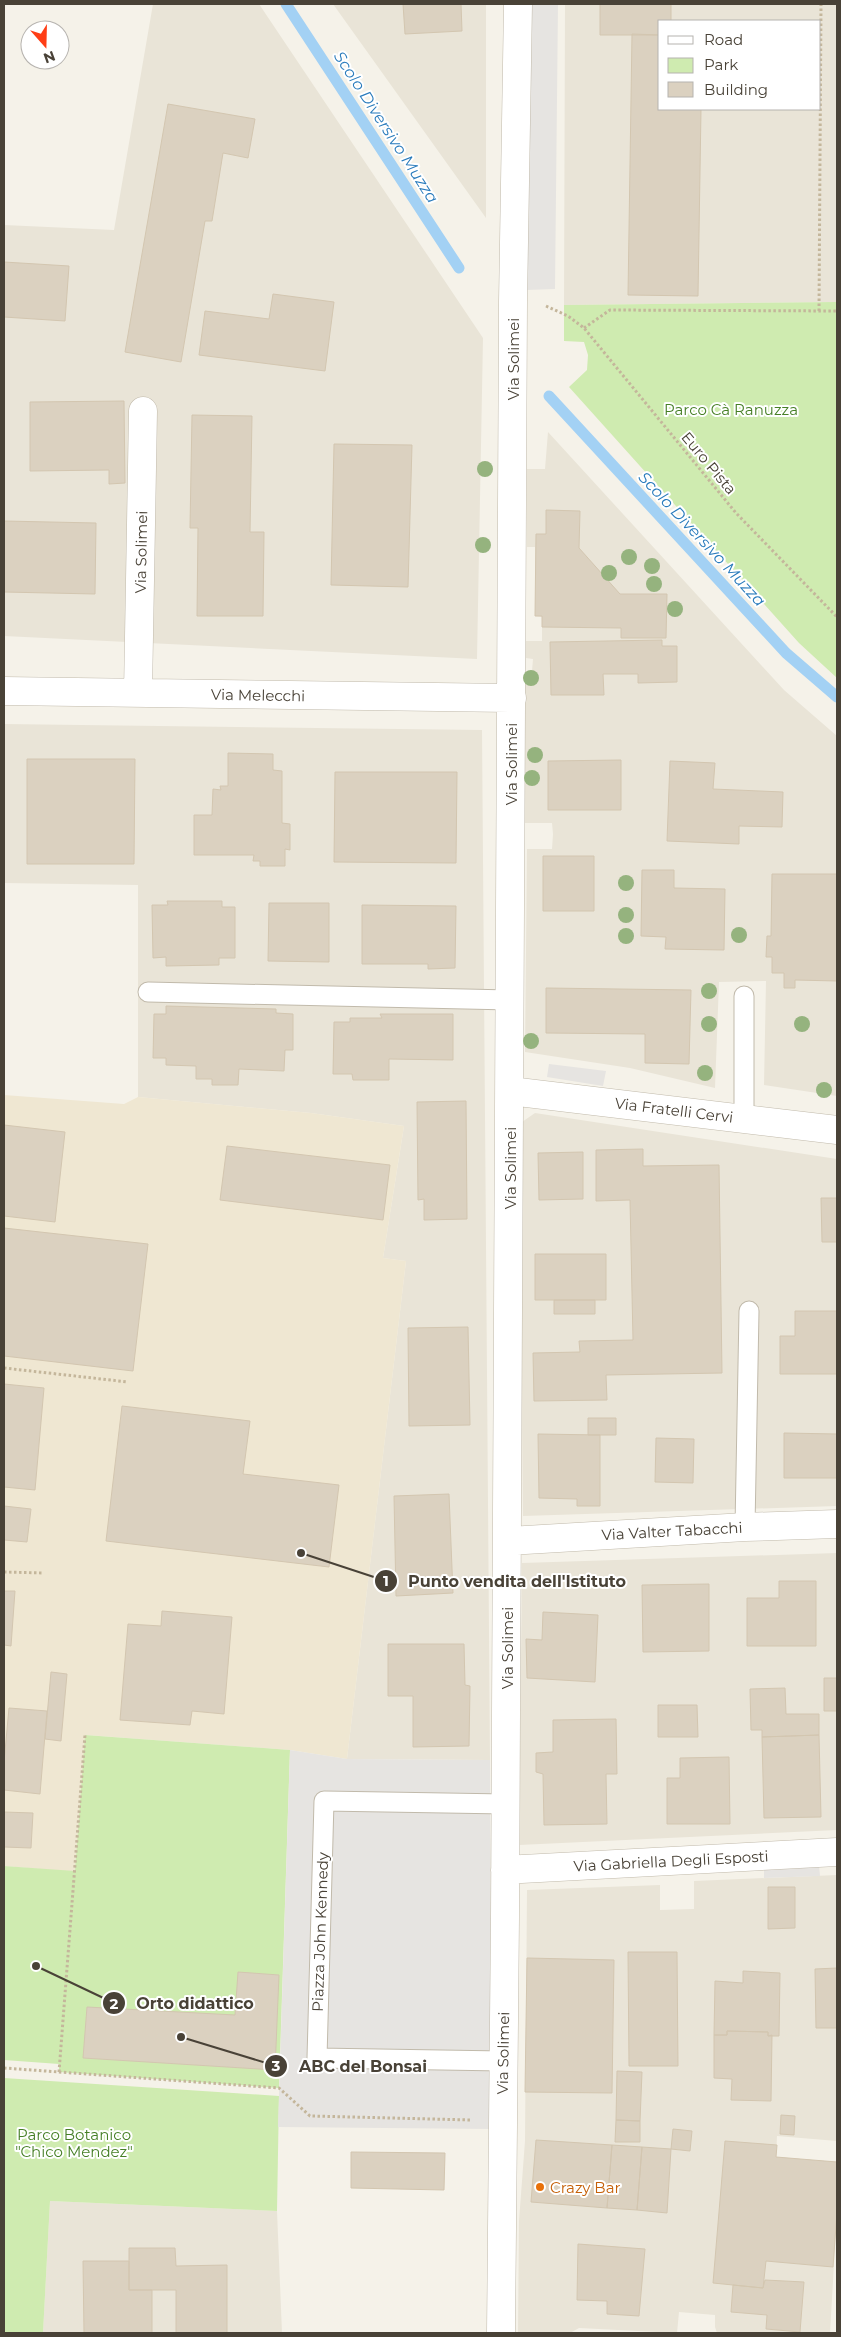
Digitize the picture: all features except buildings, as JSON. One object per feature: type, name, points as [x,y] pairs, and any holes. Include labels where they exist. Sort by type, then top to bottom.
[{"type":"street","name":"Via Solimei","points":[[501,2333],[508,1540],[514,302],[518,4]]},
{"type":"street","name":"Via Solimei","points":[[138,693],[143,411]]},
{"type":"street","name":"Via Melecchi","points":[[4,691],[512,698]]},
{"type":"street","name":"Via Fratelli Cervi","points":[[510,1090],[837,1130]]},
{"type":"street","name":"Via Valter Tabacchi","points":[[508,1540],[745,1526],[837,1524]]},
{"type":"street","name":"Via Gabriella Degli Esposti","points":[[505,1870],[837,1852]]},
{"type":"lane","points":[[148,992],[510,1000]]},
{"type":"lane","points":[[744,996],[744,1119]]},
{"type":"lane","points":[[745,1526],[749,1311]]},
{"type":"lane","name":"Piazza John Kennedy","points":[[503,2061],[317,2058],[324,1801],[506,1804]]},
{"type":"path","points":[[821,4],[821,20]]},
{"type":"path","points":[[819,310],[820,110]]},
{"type":"path","name":"Euro Pista","points":[[514,302],[536,303],[553,308],[584,328],[736,513],[837,617]]},
{"type":"path","points":[[584,328],[610,310],[837,311]]},
{"type":"path","points":[[4,1368],[128,1382]]},
{"type":"path","points":[[4,1572],[44,1573]]},
{"type":"path","points":[[58,2072],[85,1735]]},
{"type":"path","points":[[4,2068],[279,2088],[310,2116],[503,2121]]},
{"type":"shaded area","points":[[153,4],[259,4],[483,338],[477,659],[4,636],[4,225],[114,230]]},
{"type":"shaded area","points":[[333,4],[486,4],[486,218]]},
{"type":"shaded area","points":[[529,4],[558,4],[555,289],[526,290]]},
{"type":"shaded area","points":[[565,4],[837,4],[837,302],[564,305]]},
{"type":"shaded area","points":[[548,432],[784,690],[837,736],[837,1096],[764,1085],[766,981],[719,982],[715,1088],[630,1068],[525,1052],[527,849],[552,849],[553,834],[552,823],[525,823],[525,671],[532,671],[533,659],[526,658],[526,641],[542,641],[542,617],[535,616],[535,547],[527,547],[527,469],[545,469]]},
{"type":"shaded area","points":[[4,724],[482,730],[490,1760],[347,1759],[406,1261],[383,1258],[404,1126],[311,1113],[138,1097],[138,885],[4,883]]},
{"type":"shaded area","points":[[549,1064],[606,1071],[603,1086],[547,1077]]},
{"type":"shaded area","points":[[4,1095],[124,1104],[138,1097],[311,1113],[404,1126],[383,1258],[406,1261],[347,1759],[290,1750],[86,1735],[76,1872],[4,1866]]},
{"type":"shaded area","points":[[535,1113],[837,1159],[837,1506],[523,1516],[519,1138],[522,1122]]},
{"type":"shaded area","points":[[837,1553],[837,1830],[519,1845],[522,1563]]},
{"type":"shaded area","points":[[290,1750],[347,1759],[490,1760],[492,2129],[278,2127]]},
{"type":"shaded area","points":[[819,1865],[820,1876],[764,1878],[764,1867]]},
{"type":"shaded area","points":[[837,1875],[837,2141],[777,2136],[776,2157],[837,2162],[837,2212],[830,2333],[717,2333],[715,2315],[679,2312],[677,2333],[579,2328],[570,2333],[518,2333],[519,2221],[525,2141],[527,1890],[660,1885],[660,1910],[694,1909],[694,1881]]},
{"type":"shaded area","points":[[50,2201],[277,2211],[282,2333],[43,2333]]},
{"type":"green space","name":"Parco Cà Ranuzza","points":[[837,302],[837,678],[799,643],[569,387],[587,370],[588,355],[584,342],[564,341],[564,305]]},
{"type":"green space","points":[[85,1735],[290,1750],[279,2088],[59,2072],[59,2064],[4,2060],[4,1866],[75,1871]]},
{"type":"green space","name":"Parco Botanico \"Chico Mendez\"","points":[[4,2078],[279,2096],[277,2211],[50,2201],[43,2333],[4,2333]]},
{"type":"waterway","name":"Scolo Diversivo Muzza","points":[[286,4],[459,268]]},
{"type":"waterway","name":"Scolo Diversivo Muzza","points":[[549,396],[786,653],[837,697]]},
{"type":"place","name":"Punto vendita dell'Istituto","points":[[301,1553]]},
{"type":"place","name":"Orto didattico","points":[[36,1966]]},
{"type":"place","name":"ABC del Bonsai","points":[[181,2037]]},
{"type":"place","name":"Crazy Bar","points":[[540,2187]]}]
